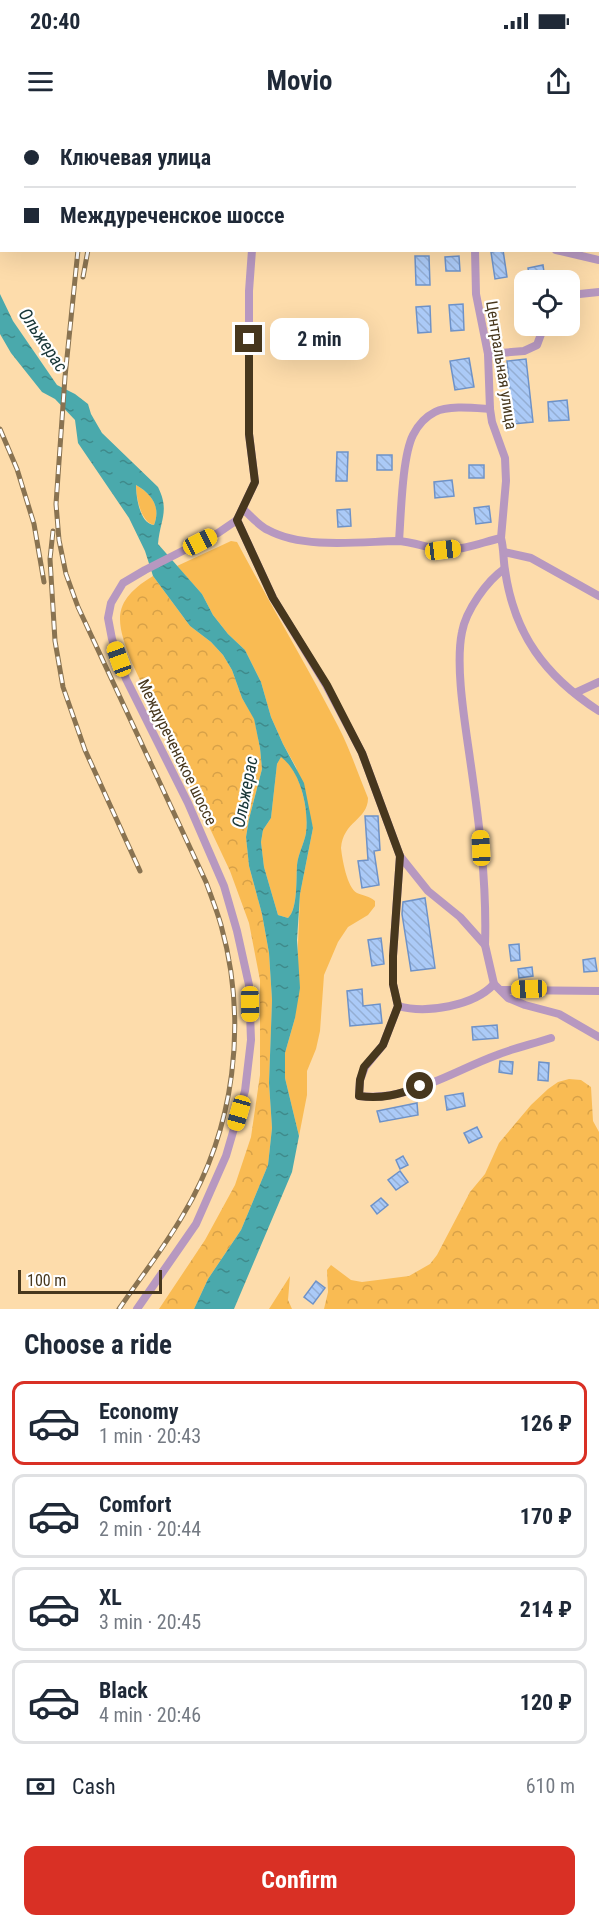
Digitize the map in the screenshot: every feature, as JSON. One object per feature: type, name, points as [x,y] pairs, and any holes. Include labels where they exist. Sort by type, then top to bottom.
[{"type":"street","name":"Междуреченское шоссе","points":[[137,1309],[196,1224],[226,1156],[245,1091],[251,1040],[249,985],[224,886],[188,803],[130,688],[112,639],[108,618],[111,603],[123,583],[218,533],[237,520],[255,482],[249,434],[249,291],[252,252]]},
{"type":"street","name":"Центральная улица","points":[[475,252],[476,294],[488,354],[490,409],[492,422],[505,458],[506,481],[501,538],[504,569],[518,619],[532,650],[560,682],[599,711]]},
{"type":"street","points":[[565,252],[599,260]]},
{"type":"street","points":[[580,294],[599,292]]},
{"type":"street","points":[[488,354],[524,351],[537,345],[540,336]]},
{"type":"street","points":[[399,541],[408,452],[412,436],[422,421],[437,411],[463,408],[490,409]]},
{"type":"street","points":[[243,509],[267,530],[286,537],[342,544],[399,541],[443,550],[462,548],[501,538]]},
{"type":"street","points":[[237,520],[273,598],[327,685],[362,753],[400,856],[428,891],[460,917],[485,945]]},
{"type":"street","points":[[504,552],[531,558],[599,596]]},
{"type":"street","points":[[504,569],[492,578],[468,611],[459,650],[465,722],[480,830],[485,945],[497,987],[508,998],[559,1014],[599,1037]]},
{"type":"street","points":[[575,693],[599,682]]},
{"type":"street","points":[[400,856],[393,966],[393,984],[398,1006],[383,1045],[364,1067],[359,1096],[377,1098],[403,1093],[499,1054],[550,1038]]},
{"type":"street","points":[[398,1006],[407,1009],[442,1008],[470,1000],[497,987],[599,991]]},
{"type":"green space","points":[[136,485],[154,502],[156,518],[154,525],[149,523],[143,515],[138,502]]},
{"type":"green space","points":[[231,541],[237,542],[326,703],[368,798],[364,811],[346,832],[341,848],[350,885],[357,893],[375,901],[375,906],[368,915],[348,927],[338,942],[324,975],[320,1031],[307,1071],[307,1095],[299,1136],[285,1078],[285,1053],[295,1018],[300,894],[313,828],[296,767],[271,717],[261,682],[245,650],[228,634],[213,615],[202,594],[177,566]]},
{"type":"green space","points":[[153,576],[190,626],[211,642],[223,655],[232,670],[242,698],[254,718],[262,769],[246,837],[249,866],[262,914],[269,953],[272,1000],[269,1083],[272,1128],[268,1165],[241,1230],[208,1279],[194,1309],[159,1309],[205,1240],[235,1185],[251,1137],[260,1075],[260,980],[249,923],[230,871],[132,663],[122,636],[120,614],[123,604],[129,595]]},
{"type":"green space","points":[[281,756],[294,771],[298,781],[305,802],[307,823],[297,865],[295,901],[288,918],[278,915],[264,867],[261,842],[263,830],[271,818],[277,764]]},
{"type":"green space","points":[[569,1079],[581,1080],[591,1087],[593,1121],[599,1132],[599,1309],[324,1309],[328,1292],[327,1270],[331,1265],[351,1280],[362,1282],[409,1276],[430,1264],[470,1192],[485,1174],[499,1143],[531,1105],[548,1089],[558,1082]]},
{"type":"green space","points":[[290,1276],[288,1300],[292,1309],[269,1309]]},
{"type":"water","points":[[0,294],[13,321],[57,385],[88,404],[102,433],[158,487],[164,509],[158,544],[202,594],[213,615],[228,634],[245,650],[261,682],[271,717],[304,783],[313,828],[300,894],[297,940],[300,988],[295,1018],[285,1053],[285,1078],[299,1136],[292,1172],[234,1309],[194,1309],[208,1279],[241,1230],[268,1165],[272,1128],[269,1083],[272,1000],[269,953],[262,914],[249,866],[246,837],[262,769],[254,719],[223,655],[211,642],[190,626],[153,576],[145,551],[129,518],[78,443],[75,420],[55,399],[42,392],[11,353],[0,334]],"holes":[[[136,485],[154,502],[156,507],[154,525],[145,520],[142,515]],[[281,757],[294,772],[298,781],[305,802],[307,823],[297,865],[295,901],[288,918],[278,915],[264,867],[261,842],[263,830],[271,818],[277,764]]]},
{"type":"building","points":[[491,252],[503,252],[507,277],[495,279]]},
{"type":"building","points":[[415,256],[429,256],[430,285],[416,285]]},
{"type":"building","points":[[459,256],[460,271],[446,271],[445,257]]},
{"type":"building","points":[[543,265],[544,270],[528,270],[528,268]]},
{"type":"building","points":[[463,304],[464,330],[451,331],[449,305]]},
{"type":"building","points":[[430,306],[431,332],[418,333],[416,307]]},
{"type":"building","points":[[469,358],[474,387],[455,390],[450,361]]},
{"type":"building","points":[[526,359],[533,422],[513,424],[507,361]]},
{"type":"building","points":[[567,400],[569,420],[549,421],[548,402]]},
{"type":"building","points":[[337,452],[348,452],[347,481],[336,481]]},
{"type":"building","points":[[377,455],[392,455],[392,470],[377,470]]},
{"type":"building","points":[[469,465],[484,465],[484,478],[469,478]]},
{"type":"building","points":[[452,480],[454,496],[435,498],[434,482]]},
{"type":"building","points":[[489,506],[491,522],[476,524],[474,508]]},
{"type":"building","points":[[350,509],[351,526],[338,527],[337,510]]},
{"type":"building","points":[[365,816],[378,816],[380,850],[374,851],[379,885],[362,888],[358,861],[368,860]]},
{"type":"building","points":[[425,898],[435,968],[411,971],[402,914],[403,902]]},
{"type":"building","points":[[381,938],[384,964],[372,966],[368,940]]},
{"type":"building","points":[[519,944],[520,960],[511,961],[509,945]]},
{"type":"building","points":[[595,958],[597,971],[584,972],[583,960]]},
{"type":"building","points":[[532,967],[533,976],[519,978],[518,969]]},
{"type":"building","points":[[362,989],[363,1006],[380,1004],[382,1023],[350,1026],[347,991]]},
{"type":"building","points":[[497,1025],[498,1038],[473,1040],[472,1027]]},
{"type":"building","points":[[500,1061],[513,1062],[512,1074],[499,1072]]},
{"type":"building","points":[[539,1062],[549,1063],[548,1081],[538,1080]]},
{"type":"building","points":[[463,1093],[465,1106],[447,1110],[445,1096]]},
{"type":"building","points":[[417,1103],[418,1115],[380,1122],[377,1111]]},
{"type":"building","points":[[477,1127],[482,1137],[469,1143],[464,1133]]},
{"type":"building","points":[[403,1156],[408,1165],[400,1169],[396,1160]]},
{"type":"building","points":[[400,1171],[408,1182],[396,1190],[388,1180]]},
{"type":"building","points":[[381,1198],[388,1205],[377,1214],[371,1206]]},
{"type":"building","points":[[316,1281],[325,1288],[313,1304],[304,1297]]},
{"type":"railway","points":[[78,252],[65,377],[56,504],[59,540],[66,574],[78,607],[206,882],[221,925],[234,999],[235,1037],[232,1074],[215,1147],[201,1182],[183,1215],[119,1309]]},
{"type":"railway","points":[[83,277],[88,252]]},
{"type":"railway","points":[[0,429],[17,469],[34,524],[44,582]]},
{"type":"railway","points":[[53,531],[50,559],[55,641],[63,687],[85,750],[140,871]]},
{"type":"route","points":[[249,339],[249,434],[255,482],[237,520],[273,598],[327,685],[362,753],[400,856],[393,956],[393,984],[398,1006],[383,1045],[364,1067],[359,1096],[377,1098],[403,1093],[420,1086]]},
{"type":"water label","name":"Ольжерас","points":[[43,340]]},
{"type":"water label","name":"Ольжерас","points":[[245,792]]}]
